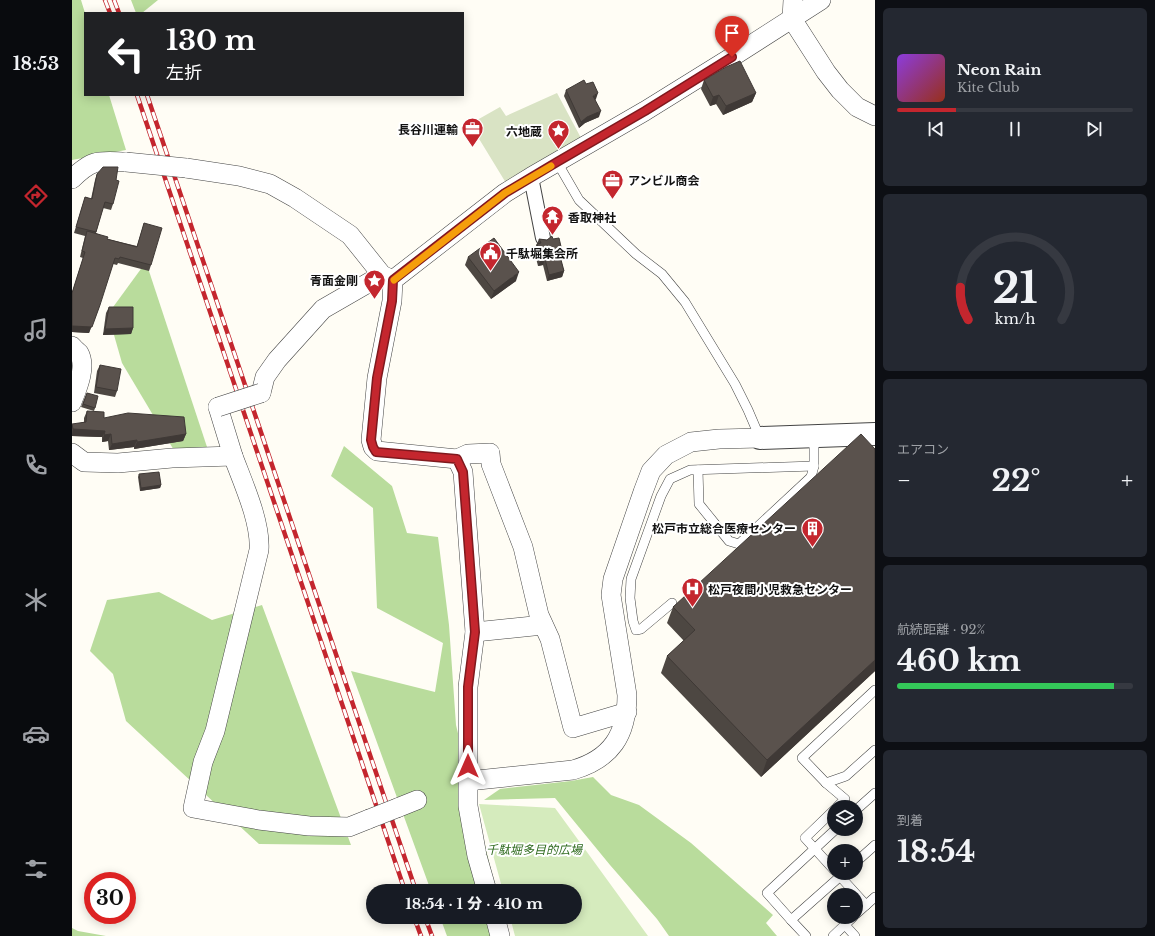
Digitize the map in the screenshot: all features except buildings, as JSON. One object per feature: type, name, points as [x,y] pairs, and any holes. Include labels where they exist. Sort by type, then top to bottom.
[{"type":"street","points":[[793,0],[792,19],[826,72],[840,90],[857,107],[875,116]]},
{"type":"street","points":[[417,800],[349,827],[309,826],[259,820],[193,808],[203,762],[215,730],[258,550],[259,539],[258,527],[233,456],[218,407],[261,393],[265,377],[277,360],[323,309],[388,277],[505,193],[645,111],[821,0]]},
{"type":"street","points":[[72,179],[82,169],[96,161],[126,162],[186,168],[239,176],[270,184],[295,198],[350,235],[388,277],[392,301],[377,378],[371,440],[373,447],[376,452],[457,459],[468,454],[490,453],[491,464],[523,547],[539,615],[550,639],[573,728],[627,712]]},
{"type":"street","points":[[531,177],[544,238]]},
{"type":"street","points":[[72,346],[79,354],[82,366],[72,402]]},
{"type":"street","points":[[468,781],[572,770],[586,766],[597,760],[607,752],[616,741],[622,730],[627,712],[627,695],[611,595],[612,580],[651,471],[666,455],[691,442],[718,439],[875,434]]},
{"type":"street","points":[[72,453],[84,462],[118,463],[172,458],[233,456]]},
{"type":"street","points":[[457,459],[463,472],[475,632],[468,687],[468,806],[477,856],[486,884]]},
{"type":"street","points":[[475,632],[543,625]]},
{"type":"street","points":[[497,924],[500,936]]},
{"type":"lane","points":[[557,162],[579,200],[636,254],[662,274],[685,302],[735,384],[760,438]]},
{"type":"lane","points":[[698,470],[699,504],[729,542],[739,544],[811,477],[814,466],[814,436]]},
{"type":"lane","points":[[672,604],[641,629],[636,630],[633,621],[630,598],[630,579],[661,496],[670,479],[690,470],[814,466]]},
{"type":"lane","points":[[844,800],[845,799],[826,783],[802,758],[875,690]]},
{"type":"lane","points":[[826,783],[846,776],[875,750]]},
{"type":"lane","points":[[863,804],[875,793]]},
{"type":"lane","points":[[827,817],[805,838],[827,860]]},
{"type":"lane","points":[[806,936],[767,893],[828,836]]},
{"type":"lane","points":[[863,856],[875,845]]},
{"type":"lane","points":[[792,920],[832,880]]},
{"type":"lane","points":[[845,880],[866,905]]},
{"type":"lane","points":[[863,908],[874,898]]},
{"type":"lane","points":[[833,936],[846,925],[855,936]]},
{"type":"green space","points":[[72,0],[81,0],[85,12],[84,96],[109,96],[126,150],[72,160]]},
{"type":"green space","points":[[131,0],[158,0],[143,12],[136,12]]},
{"type":"green space","points":[[557,93],[581,138],[506,183],[470,124],[500,107],[506,116]]},
{"type":"green space","points":[[146,262],[208,450],[175,452],[122,363],[108,314]]},
{"type":"green space","points":[[344,446],[392,486],[407,533],[438,537],[449,625],[456,725],[494,884],[428,884],[351,671],[435,692],[443,643],[377,608],[373,508],[331,476]]},
{"type":"green space","points":[[159,592],[212,620],[262,605],[351,845],[259,844],[126,721],[113,674],[90,651],[107,600]]},
{"type":"green space","points":[[593,777],[611,795],[639,805],[691,843],[773,915],[766,923],[777,936],[669,936],[657,919],[555,798],[484,800],[500,789]]},
{"type":"green space","name":"千駄堀多目的広場","points":[[479,804],[555,808],[648,936],[515,936],[512,924],[582,924],[582,884],[501,884]]},
{"type":"green space","points":[[443,924],[504,924],[507,936],[447,936]]},
{"type":"green space","points":[[72,928],[78,931],[106,936],[72,936]]},
{"type":"railway","points":[[105,0],[110,12]]},
{"type":"railway","points":[[114,0],[119,12]]},
{"type":"railway","points":[[137,96],[403,884]]},
{"type":"railway","points":[[147,96],[414,884]]},
{"type":"railway","points":[[417,924],[421,936]]},
{"type":"railway","points":[[428,924],[432,936]]},
{"type":"slow traffic","points":[[394,280],[505,193],[551,166]]},
{"type":"place","name":"長谷川運輸","points":[[473,148]]},
{"type":"place","name":"六地蔵","points":[[558,150]]},
{"type":"place","name":"アンビル商会","points":[[612,200]]},
{"type":"place","name":"香取神社","points":[[553,236]]},
{"type":"place","name":"千駄堀集会所","points":[[491,272]]},
{"type":"place","name":"青面金剛","points":[[374,300]]},
{"type":"place","name":"松戸市立総合医療センター","points":[[812,548]]},
{"type":"place","name":"松戸夜間小児救急センター","points":[[693,608]]},
{"type":"route","points":[[468,766],[468,687],[475,632],[463,472],[457,459],[376,452],[371,440],[377,378],[392,301],[393,280],[505,193],[645,111],[732,57]]}]
